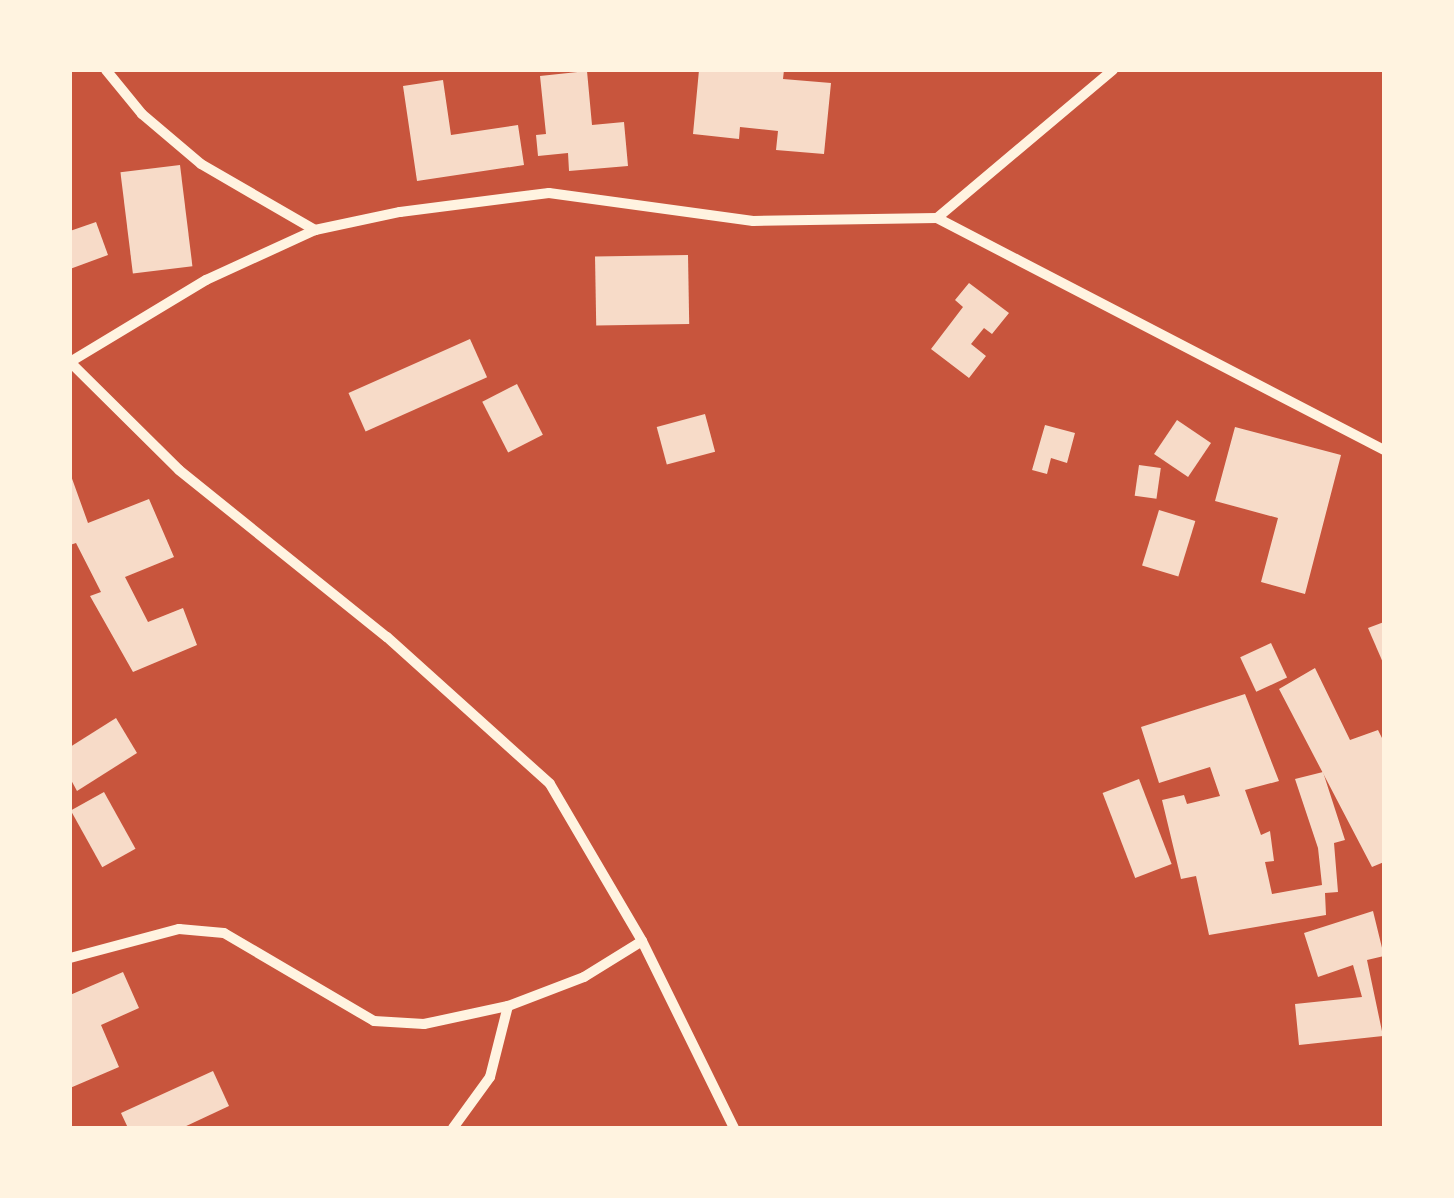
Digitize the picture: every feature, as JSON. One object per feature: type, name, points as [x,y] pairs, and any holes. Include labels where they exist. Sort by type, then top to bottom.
[{"type":"street","points":[[106,70],[142,114],[200,164],[315,230]]},
{"type":"street","points":[[936,218],[1114,70]]},
{"type":"street","points":[[734,1128],[642,941],[550,784],[387,637],[179,470],[70,362],[206,280],[315,230],[549,193],[753,221],[936,218],[1384,450]]},
{"type":"street","points":[[70,958],[179,929],[224,933],[374,1021],[424,1024],[508,1006],[584,977],[642,941]]},
{"type":"street","points":[[453,1128],[490,1076],[508,1006]]},
{"type":"building","points":[[699,70],[784,70],[783,79],[831,83],[824,154],[776,150],[778,131],[740,127],[739,139],[693,134]]},
{"type":"building","points":[[587,71],[592,125],[624,122],[628,166],[569,171],[568,153],[538,156],[536,135],[546,134],[540,76]]},
{"type":"building","points":[[443,80],[451,135],[518,125],[524,165],[417,181],[403,86]]},
{"type":"building","points":[[180,165],[192,266],[133,274],[120,172]]},
{"type":"building","points":[[96,222],[108,255],[70,269],[70,231]]},
{"type":"building","points":[[688,255],[689,324],[596,326],[595,257]]},
{"type":"building","points":[[969,283],[1009,313],[992,334],[984,328],[971,344],[986,356],[969,378],[931,349],[963,307],[955,300]]},
{"type":"building","points":[[470,339],[487,377],[366,431],[348,393]]},
{"type":"building","points":[[517,384],[543,435],[508,452],[482,402]]},
{"type":"building","points":[[705,414],[715,452],[667,465],[657,427]]},
{"type":"building","points":[[1177,420],[1211,443],[1188,477],[1154,454]]},
{"type":"building","points":[[1045,425],[1075,433],[1067,463],[1051,458],[1047,474],[1032,470]]},
{"type":"building","points":[[1235,427],[1341,455],[1305,594],[1261,582],[1278,518],[1215,501]]},
{"type":"building","points":[[1139,465],[1161,468],[1156,499],[1135,496]]},
{"type":"building","points":[[70,473],[88,523],[149,499],[174,557],[125,577],[148,622],[183,608],[197,645],[133,672],[90,596],[101,592],[76,543],[70,545]]},
{"type":"building","points":[[1159,510],[1195,521],[1178,577],[1142,565]]},
{"type":"building","points":[[1384,622],[1384,665],[1368,628]]},
{"type":"building","points":[[1271,643],[1287,677],[1256,692],[1240,657]]},
{"type":"building","points":[[1315,668],[1350,740],[1378,730],[1384,742],[1384,862],[1372,867],[1279,689]]},
{"type":"building","points":[[1245,694],[1279,781],[1245,790],[1261,835],[1270,831],[1274,861],[1265,862],[1272,894],[1322,885],[1318,848],[1295,779],[1323,772],[1345,840],[1334,843],[1338,892],[1325,893],[1326,915],[1209,935],[1196,876],[1181,879],[1162,800],[1184,795],[1187,804],[1220,796],[1210,767],[1159,783],[1141,727]]},
{"type":"building","points":[[116,718],[137,753],[77,791],[70,778],[70,747]]},
{"type":"building","points":[[1139,779],[1172,864],[1135,878],[1103,793]]},
{"type":"building","points":[[104,792],[136,849],[102,867],[71,810]]},
{"type":"building","points":[[1373,911],[1384,956],[1367,960],[1383,1036],[1299,1045],[1295,1004],[1362,997],[1353,965],[1318,977],[1304,933]]},
{"type":"building","points":[[123,972],[139,1008],[101,1025],[119,1067],[70,1088],[70,995]]},
{"type":"building","points":[[213,1071],[229,1106],[182,1128],[128,1128],[121,1113]]}]
